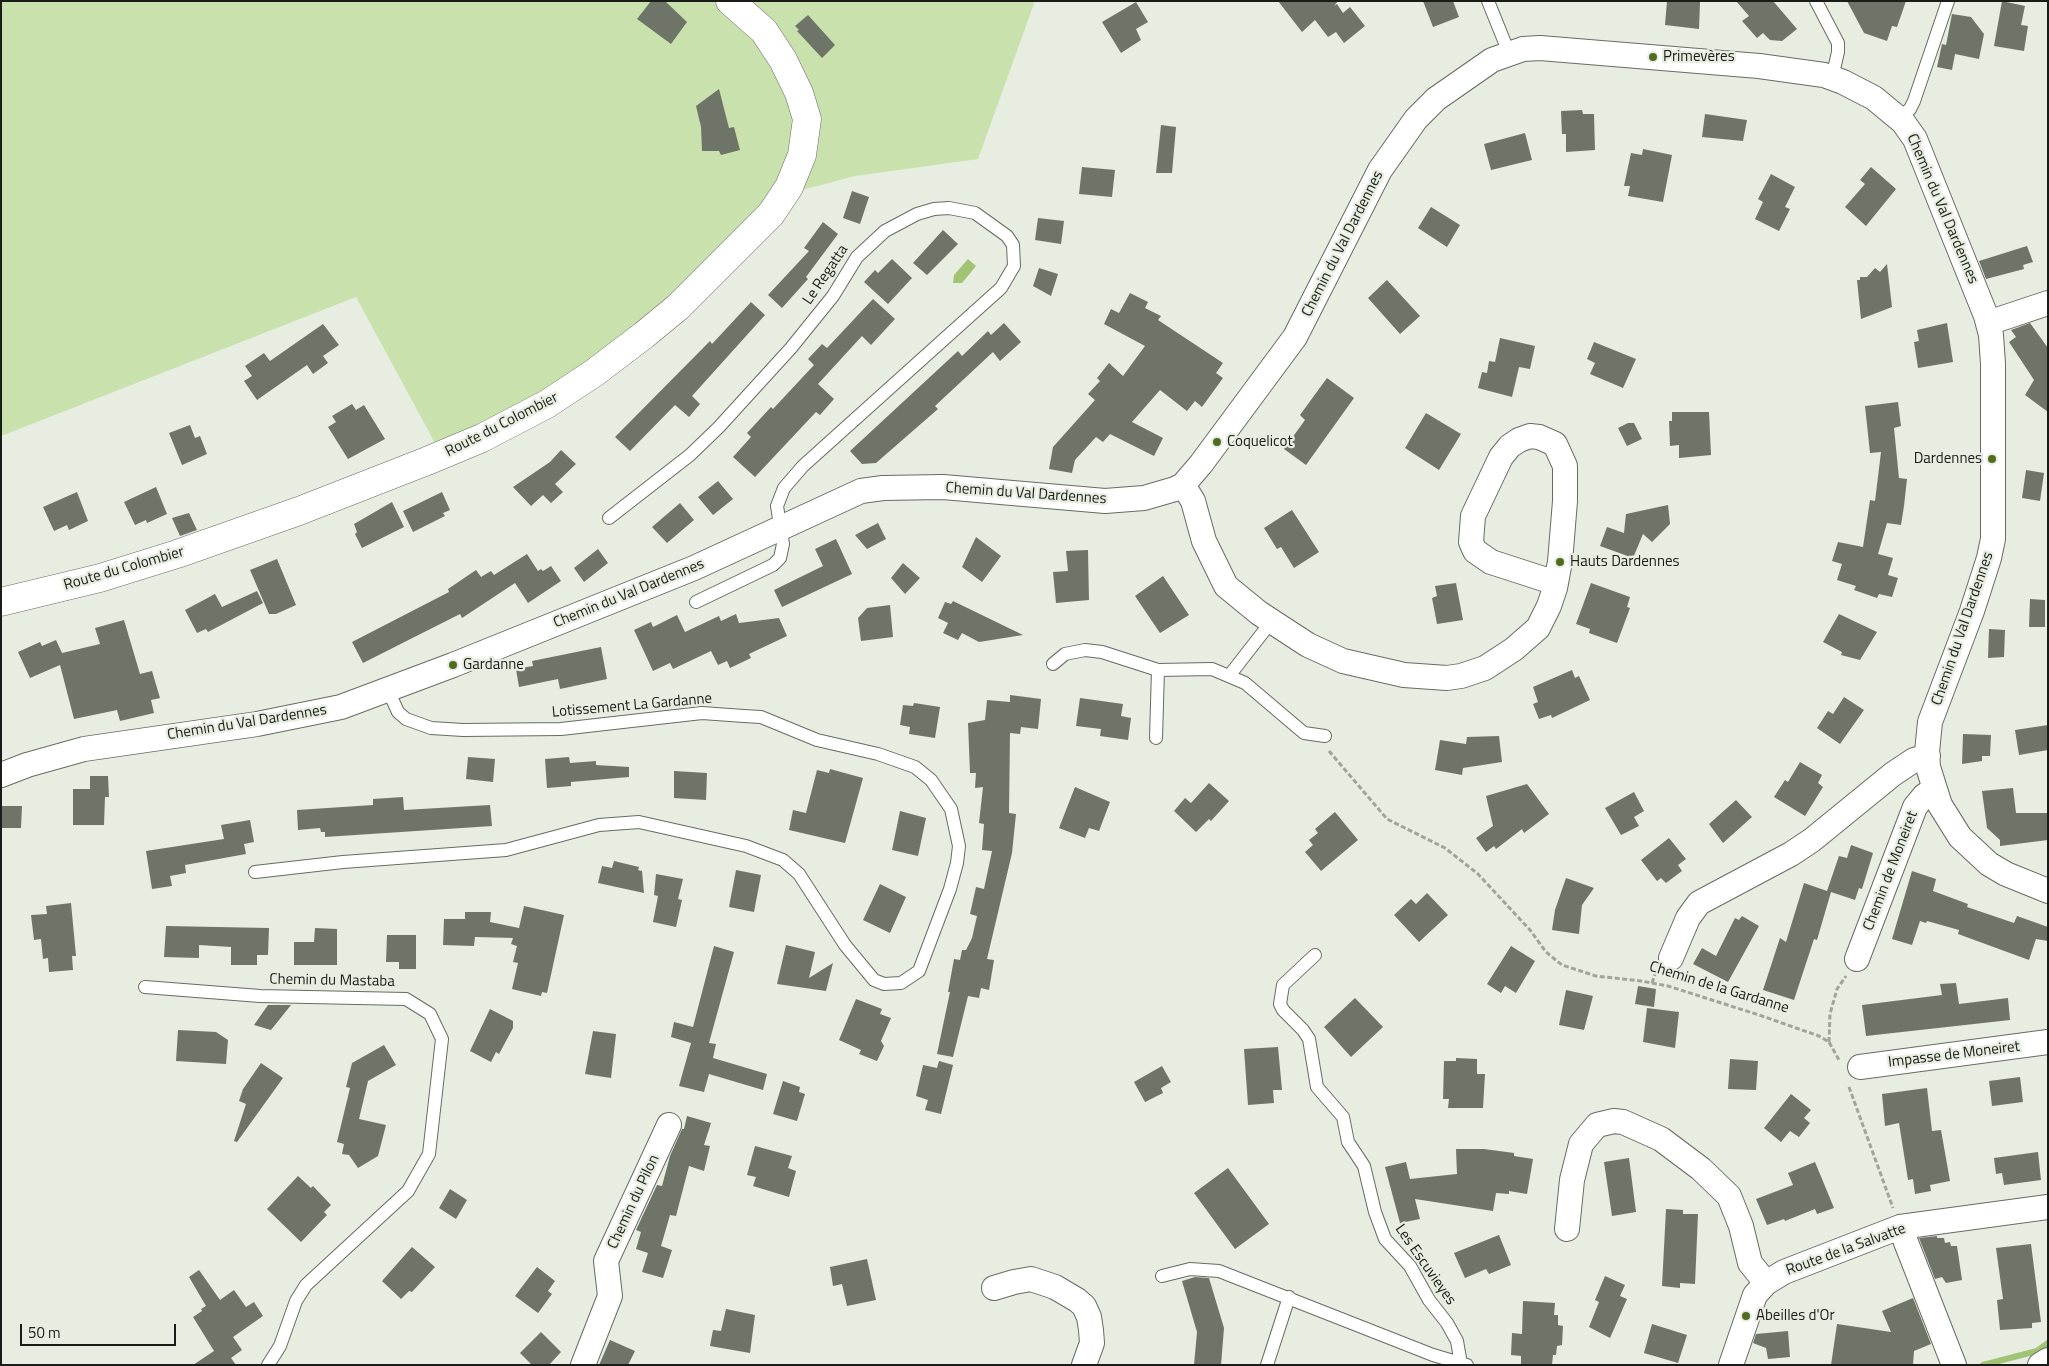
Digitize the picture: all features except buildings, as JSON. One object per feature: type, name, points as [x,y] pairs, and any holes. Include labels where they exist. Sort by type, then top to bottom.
[{"type":"street","name":"Route du Colombier","points":[[1,602],[100,578],[177,554],[299,511],[427,462],[482,438],[547,404],[594,373],[651,330],[684,302],[771,214],[789,187],[802,155],[807,119],[799,93],[783,60],[764,32],[730,1]]},
{"type":"street","name":"Chemin du Val Dardennes","points":[[1,775],[27,765],[84,749],[307,716],[341,707],[694,568],[861,491],[883,488],[943,487],[1105,501],[1144,498],[1183,484],[1295,337],[1369,190],[1401,137],[1436,99],[1480,68],[1509,53],[1540,48],[1776,68],[1832,78],[1874,98],[1899,118],[1915,139],[1988,323],[1993,364],[1993,539],[1972,611],[1930,722],[1928,756],[1934,789],[1950,824],[1975,853],[2006,874],[2048,891]]},
{"type":"street","points":[[1988,323],[2048,303]]},
{"type":"street","points":[[1183,484],[1193,501],[1204,541],[1226,586],[1236,596],[1271,622],[1323,654],[1404,675],[1447,678],[1474,673],[1501,659],[1528,638],[1544,619],[1556,583],[1566,501],[1565,466],[1555,444],[1539,437],[1530,436],[1510,446],[1501,457],[1473,516],[1471,542],[1475,551],[1491,562],[1556,583]]},
{"type":"street","points":[[1671,958],[1688,918],[1699,903],[1791,854],[1812,840],[1893,774],[1914,760],[1928,756]]},
{"type":"street","name":"Chemin de Moneiret","points":[[1857,959],[1915,807],[1918,801],[1934,789]]},
{"type":"street","name":"Impasse de Moneiret","points":[[1849,1070],[2048,1042]]},
{"type":"street","points":[[1567,1229],[1572,1180],[1581,1144],[1597,1125],[1614,1121],[1623,1122],[1661,1139],[1701,1169],[1729,1196],[1741,1226],[1750,1263],[1766,1283]]},
{"type":"street","name":"Chemin du Pilon","points":[[583,1365],[610,1296],[606,1261],[669,1125]]},
{"type":"street","name":"Route de la Salvatte","points":[[1731,1365],[1751,1302],[1766,1283],[1784,1272],[1828,1253],[1900,1227],[2048,1207]]},
{"type":"street","points":[[1900,1227],[1954,1364]]},
{"type":"street","points":[[994,1288],[1031,1279],[1067,1293],[1077,1300],[1084,1306],[1091,1330],[1092,1343],[1084,1365]]},
{"type":"street","points":[[2040,1365],[2048,1360]]},
{"type":"lane","points":[[1488,1],[1509,53]]},
{"type":"lane","points":[[1816,1],[1838,44],[1832,78]]},
{"type":"lane","points":[[1899,118],[1910,109],[1914,100],[1948,1]]},
{"type":"lane","name":"Le Regatta","points":[[609,518],[690,455],[719,427],[792,348],[833,296],[857,257],[885,231],[917,214],[934,209],[949,208],[975,214],[997,227],[1010,240],[1015,255],[1014,266],[1001,288],[791,478],[784,488],[777,506],[783,544],[782,552],[773,565],[696,602]]},
{"type":"lane","points":[[1229,676],[1271,622]]},
{"type":"lane","points":[[1053,664],[1065,654],[1085,650],[1102,652],[1158,670],[1186,670],[1201,667],[1245,683],[1304,733],[1319,736]]},
{"type":"lane","points":[[1156,738],[1158,670]]},
{"type":"lane","name":"Lotissement La Gardanne","points":[[255,872],[343,862],[506,850],[598,826],[639,822],[746,846],[783,860],[799,874],[845,945],[874,980],[884,984],[901,984],[919,971],[950,889],[957,863],[959,846],[951,809],[930,780],[915,767],[878,754],[817,740],[761,717],[702,713],[561,729],[463,730],[431,728],[406,719],[398,712],[388,690]]},
{"type":"lane","name":"Les Escuvieyes","points":[[1162,1276],[1190,1269],[1219,1270],[1289,1297],[1429,1359],[1464,1364],[1457,1341],[1447,1323],[1430,1300],[1410,1266],[1385,1239],[1375,1212],[1364,1166],[1348,1142],[1343,1117],[1317,1088],[1309,1039],[1304,1030],[1283,1010],[1280,1004],[1283,985],[1315,955]]},
{"type":"lane","name":"Chemin du Mastaba","points":[[145,986],[260,996],[406,999],[430,1014],[442,1039],[429,1154],[408,1190],[306,1285],[296,1301],[280,1346],[268,1365]]},
{"type":"lane","points":[[1267,1365],[1289,1297]]},
{"type":"path","name":"Chemin de la Gardanne","points":[[1319,736],[1387,819],[1438,845],[1462,860],[1489,884],[1546,952],[1562,965],[1596,976],[1642,981],[1676,989],[1760,1015],[1819,1036],[1829,1042]]},
{"type":"path","points":[[1857,959],[1837,989],[1830,1014],[1829,1042],[1849,1070],[1900,1227]]},
{"type":"shaded area","points":[[1,1],[1035,1],[978,159],[855,176],[783,195],[663,319],[441,454],[356,297],[1,436]]},
{"type":"shaded area","points":[[968,259],[976,266],[962,283],[953,283],[954,275]]},
{"type":"waterway","points":[[1983,1365],[2037,1351],[2048,1343]]},
{"type":"place","name":"Primevères","points":[[1653,57]]},
{"type":"place","name":"Coquelicot","points":[[1217,442]]},
{"type":"place","name":"Dardennes","points":[[1992,459]]},
{"type":"place","name":"Hauts Dardennes","points":[[1560,562]]},
{"type":"place","name":"Gardanne","points":[[453,665]]},
{"type":"place","name":"Abeilles d'Or","points":[[1746,1316]]}]
